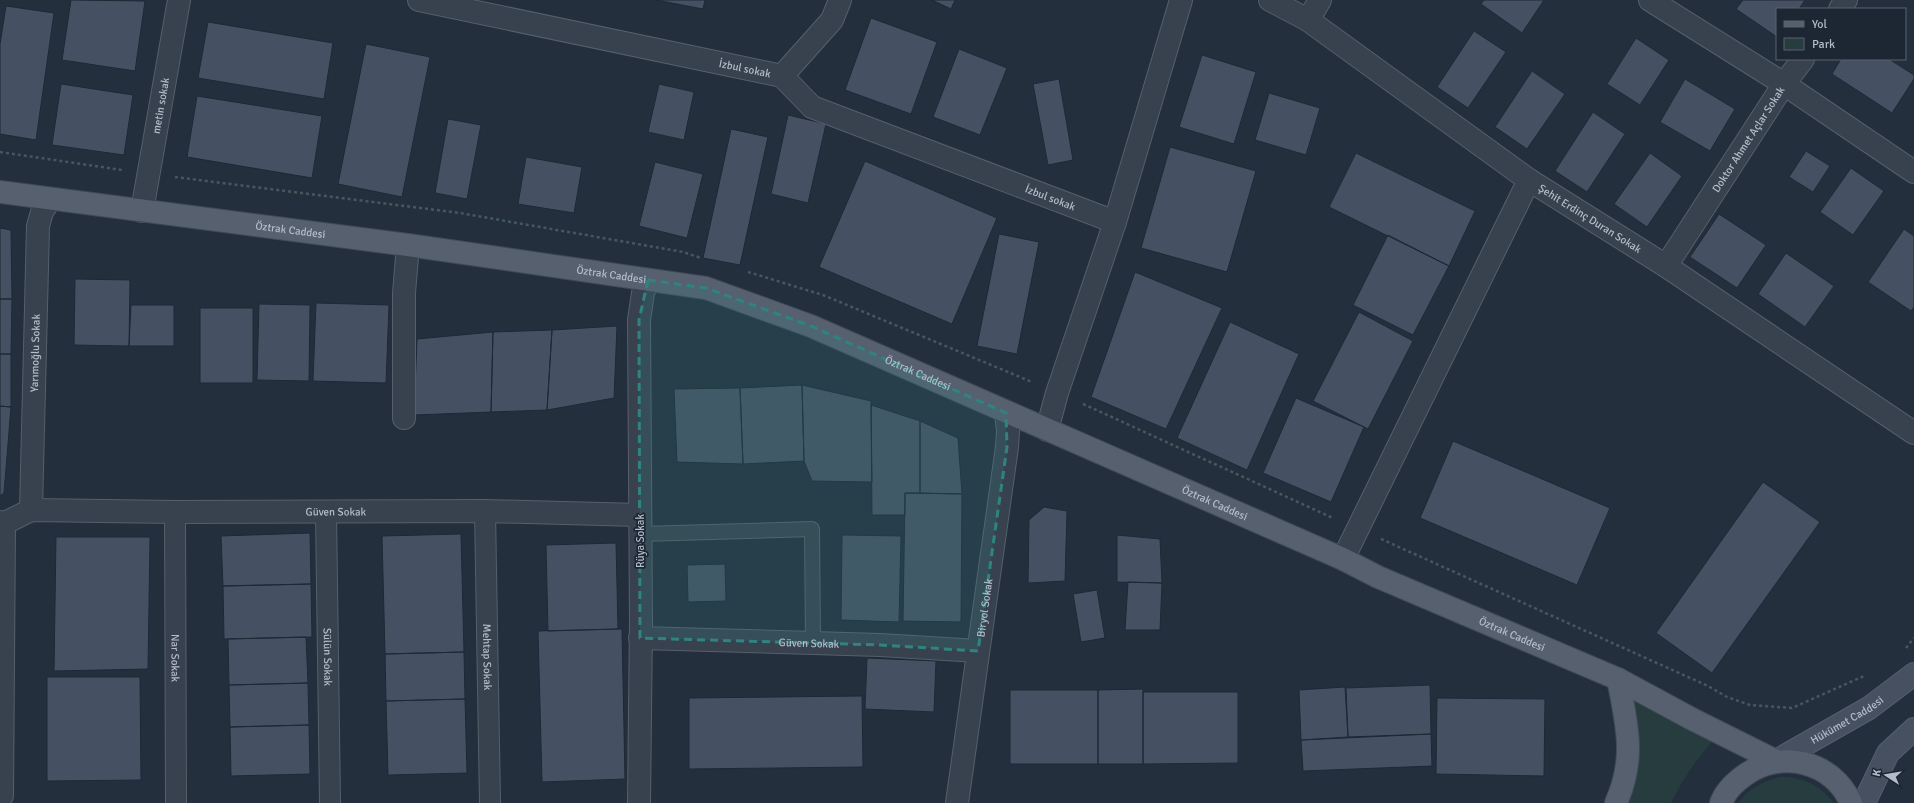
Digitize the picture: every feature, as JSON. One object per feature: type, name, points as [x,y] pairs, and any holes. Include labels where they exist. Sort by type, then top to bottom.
[{"type":"main road","name":"Öztrak Caddesi","points":[[0,192],[408,245],[706,288],[811,326],[1006,413],[1343,559],[1378,577],[1618,679],[1692,719],[1776,761]]},
{"type":"main road","name":"Hükümet Caddesi","points":[[1776,761],[1869,708],[1914,674]]},
{"type":"main road","points":[[1616,803],[1626,776],[1629,752],[1628,732],[1618,679]]},
{"type":"main road","points":[[1864,803],[1888,753],[1914,728]]},
{"type":"main road","points":[[1721,803],[1737,781],[1754,768],[1776,761],[1802,762],[1827,773],[1846,792],[1851,803]]},
{"type":"street","name":"metin sokak","points":[[142,211],[179,0]]},
{"type":"street","name":"İzbul sokak","points":[[419,0],[782,76],[812,107],[1116,222]]},
{"type":"street","points":[[782,76],[832,20],[840,0]]},
{"type":"street","points":[[1047,430],[1057,393],[1116,222],[1181,0]]},
{"type":"street","name":"Şehit Erdinç Duran Sokak","points":[[1270,0],[1308,20],[1529,180],[1666,266],[1914,433]]},
{"type":"street","points":[[1308,20],[1320,0]]},
{"type":"street","points":[[1650,0],[1784,84],[1802,60]]},
{"type":"street","name":"Doktor Ahmet Açlar Sokak","points":[[1666,266],[1784,84],[1914,172]]},
{"type":"street","points":[[1343,559],[1529,180]]},
{"type":"street","name":"Yarımoğlu Sokak","points":[[31,510],[38,226],[42,212],[50,198]]},
{"type":"street","points":[[404,418],[404,293],[408,245]]},
{"type":"street","name":"Rüya Sokak","points":[[639,803],[639,320],[643,293],[648,280]]},
{"type":"street","name":"Biryol Sokak","points":[[956,803],[1007,447],[1008,431],[1006,413]]},
{"type":"street","points":[[3,796],[3,522],[31,510]]},
{"type":"street","name":"Güven Sokak","points":[[31,510],[175,512],[484,511],[640,525]]},
{"type":"street","name":"Sülün Sokak","points":[[326,511],[330,803]]},
{"type":"street","name":"Mehtap Sokak","points":[[484,511],[490,803]]},
{"type":"street","name":"Nar Sokak","points":[[175,512],[176,803]]},
{"type":"street","name":"Güven Sokak","points":[[640,638],[880,645],[978,651]]},
{"type":"lane","points":[[640,525],[812,529],[813,643]]},
{"type":"highlighted area","points":[[648,280],[706,288],[811,326],[1006,413],[1007,447],[978,651],[880,645],[640,638],[639,320]]},
{"type":"green space","points":[[1630,699],[1672,717],[1713,741],[1690,770],[1671,803],[1626,803]]},
{"type":"green space","points":[[1781,777],[1804,780],[1823,791],[1834,803],[1738,803],[1752,789],[1768,781]]},
{"type":"building","points":[[71,0],[145,1],[135,71],[62,60]]},
{"type":"building","points":[[656,0],[705,0],[703,9]]},
{"type":"building","points":[[932,0],[955,0],[951,9]]},
{"type":"building","points":[[1484,0],[1544,0],[1522,33],[1481,4]]},
{"type":"building","points":[[1743,0],[1805,0],[1800,8],[1776,8],[1776,36],[1736,9]]},
{"type":"building","points":[[6,6],[54,13],[36,140],[0,134],[0,44]]},
{"type":"building","points":[[871,18],[937,42],[911,114],[845,90]]},
{"type":"building","points":[[208,22],[333,43],[324,99],[198,78]]},
{"type":"building","points":[[1474,31],[1506,52],[1468,108],[1437,87]]},
{"type":"building","points":[[1636,38],[1669,60],[1640,105],[1607,84]]},
{"type":"building","points":[[366,44],[430,57],[402,197],[338,184]]},
{"type":"building","points":[[959,49],[1007,68],[980,135],[933,117]]},
{"type":"building","points":[[1202,55],[1256,72],[1234,144],[1179,127]]},
{"type":"building","points":[[1840,60],[1891,60],[1914,75],[1914,79],[1892,113],[1832,74]]},
{"type":"building","points":[[1532,71],[1565,94],[1527,149],[1495,127]]},
{"type":"building","points":[[1059,79],[1073,160],[1048,165],[1033,84]]},
{"type":"building","points":[[1685,79],[1735,109],[1710,151],[1660,122]]},
{"type":"building","points":[[61,84],[133,95],[124,155],[52,145]]},
{"type":"building","points":[[659,84],[694,92],[684,140],[648,132]]},
{"type":"building","points":[[1269,93],[1320,108],[1306,155],[1255,140]]},
{"type":"building","points":[[197,96],[322,116],[312,178],[187,157]]},
{"type":"building","points":[[1593,112],[1625,134],[1587,192],[1555,171]]},
{"type":"building","points":[[788,115],[826,124],[808,203],[771,194]]},
{"type":"building","points":[[448,119],[481,125],[467,199],[435,193]]},
{"type":"building","points":[[731,129],[768,137],[740,265],[703,258]]},
{"type":"building","points":[[1170,147],[1256,171],[1227,272],[1141,248]]},
{"type":"building","points":[[1806,151],[1830,166],[1813,192],[1789,177]]},
{"type":"building","points":[[1356,153],[1475,211],[1449,266],[1329,207]]},
{"type":"building","points":[[1650,153],[1682,176],[1647,227],[1614,204]]},
{"type":"building","points":[[526,157],[582,167],[574,213],[518,204]]},
{"type":"building","points":[[865,161],[997,218],[952,324],[819,267]]},
{"type":"building","points":[[655,162],[703,174],[687,238],[639,226]]},
{"type":"building","points":[[1851,168],[1884,191],[1853,235],[1820,212]]},
{"type":"building","points":[[1719,214],[1766,245],[1737,288],[1690,257]]},
{"type":"building","points":[[0,228],[11,230],[12,299],[0,299]]},
{"type":"building","points":[[1904,229],[1914,236],[1914,307],[1911,311],[1868,282]]},
{"type":"building","points":[[999,234],[1039,242],[1017,354],[977,346]]},
{"type":"building","points":[[1388,235],[1449,266],[1413,335],[1353,305]]},
{"type":"building","points":[[1786,253],[1834,286],[1805,327],[1758,294]]},
{"type":"building","points":[[1135,272],[1222,308],[1166,429],[1091,397]]},
{"type":"building","points":[[75,279],[130,280],[129,346],[74,345]]},
{"type":"building","points":[[0,299],[12,299],[11,354],[0,354]]},
{"type":"building","points":[[316,303],[389,305],[386,383],[313,381]]},
{"type":"building","points":[[259,304],[310,305],[309,381],[257,380]]},
{"type":"building","points":[[131,305],[174,305],[174,346],[129,346]]},
{"type":"building","points":[[200,308],[253,308],[253,383],[200,383]]},
{"type":"building","points":[[1359,312],[1413,341],[1368,429],[1313,401]]},
{"type":"building","points":[[1230,322],[1299,354],[1247,470],[1177,438]]},
{"type":"building","points":[[617,326],[614,398],[547,410],[552,330]]},
{"type":"building","points":[[552,330],[547,410],[491,412],[493,332]]},
{"type":"building","points":[[493,332],[491,412],[414,415],[417,339]]},
{"type":"building","points":[[0,354],[11,354],[11,407],[0,406]]},
{"type":"building","points":[[802,385],[804,461],[743,464],[740,388]]},
{"type":"building","points":[[802,385],[871,401],[872,482],[812,481],[804,461]]},
{"type":"building","points":[[740,388],[743,464],[677,462],[674,389]]},
{"type":"building","points":[[1296,398],[1364,427],[1331,502],[1263,473]]},
{"type":"building","points":[[871,405],[920,421],[920,493],[905,493],[905,515],[872,515]]},
{"type":"building","points":[[0,406],[11,407],[4,493],[0,496]]},
{"type":"building","points":[[920,421],[958,438],[962,494],[920,493]]},
{"type":"building","points":[[1453,441],[1610,508],[1577,585],[1420,518]]},
{"type":"building","points":[[1763,482],[1820,522],[1712,673],[1656,633]]},
{"type":"building","points":[[905,493],[962,494],[961,622],[903,621]]},
{"type":"building","points":[[1044,507],[1067,511],[1065,581],[1028,583],[1029,520]]},
{"type":"building","points":[[310,533],[311,584],[223,586],[221,536]]},
{"type":"building","points":[[461,534],[464,652],[385,654],[382,536]]},
{"type":"building","points":[[842,535],[901,536],[899,622],[841,620]]},
{"type":"building","points":[[1117,535],[1160,539],[1162,583],[1117,582]]},
{"type":"building","points":[[56,537],[150,537],[148,669],[54,671]]},
{"type":"building","points":[[616,543],[618,629],[548,631],[546,545]]},
{"type":"building","points":[[725,564],[726,601],[688,602],[687,565]]},
{"type":"building","points":[[1128,582],[1162,583],[1160,630],[1125,630]]},
{"type":"building","points":[[311,584],[312,637],[224,639],[223,586]]},
{"type":"building","points":[[1097,590],[1105,638],[1081,642],[1073,594]]},
{"type":"building","points":[[622,629],[625,779],[542,782],[538,631]]},
{"type":"building","points":[[306,637],[308,683],[229,685],[228,639]]},
{"type":"building","points":[[464,652],[465,699],[386,701],[385,654]]},
{"type":"building","points":[[867,658],[936,661],[934,712],[865,709]]},
{"type":"building","points":[[47,677],[140,677],[141,780],[47,781]]},
{"type":"building","points":[[308,683],[309,725],[230,727],[229,685]]},
{"type":"building","points":[[1430,685],[1431,734],[1348,737],[1346,688]]},
{"type":"building","points":[[1345,687],[1348,737],[1301,740],[1299,690]]},
{"type":"building","points":[[1143,689],[1143,764],[1098,764],[1098,690]]},
{"type":"building","points":[[1010,690],[1098,690],[1098,764],[1010,764]]},
{"type":"building","points":[[1143,692],[1238,692],[1238,763],[1143,764]]},
{"type":"building","points":[[862,696],[863,767],[689,769],[689,698]]},
{"type":"building","points":[[1437,698],[1545,699],[1544,776],[1436,774]]},
{"type":"building","points":[[465,699],[467,773],[388,775],[386,701]]},
{"type":"building","points":[[309,725],[310,774],[231,776],[230,727]]},
{"type":"building","points":[[1431,734],[1432,766],[1303,771],[1301,740]]}]
